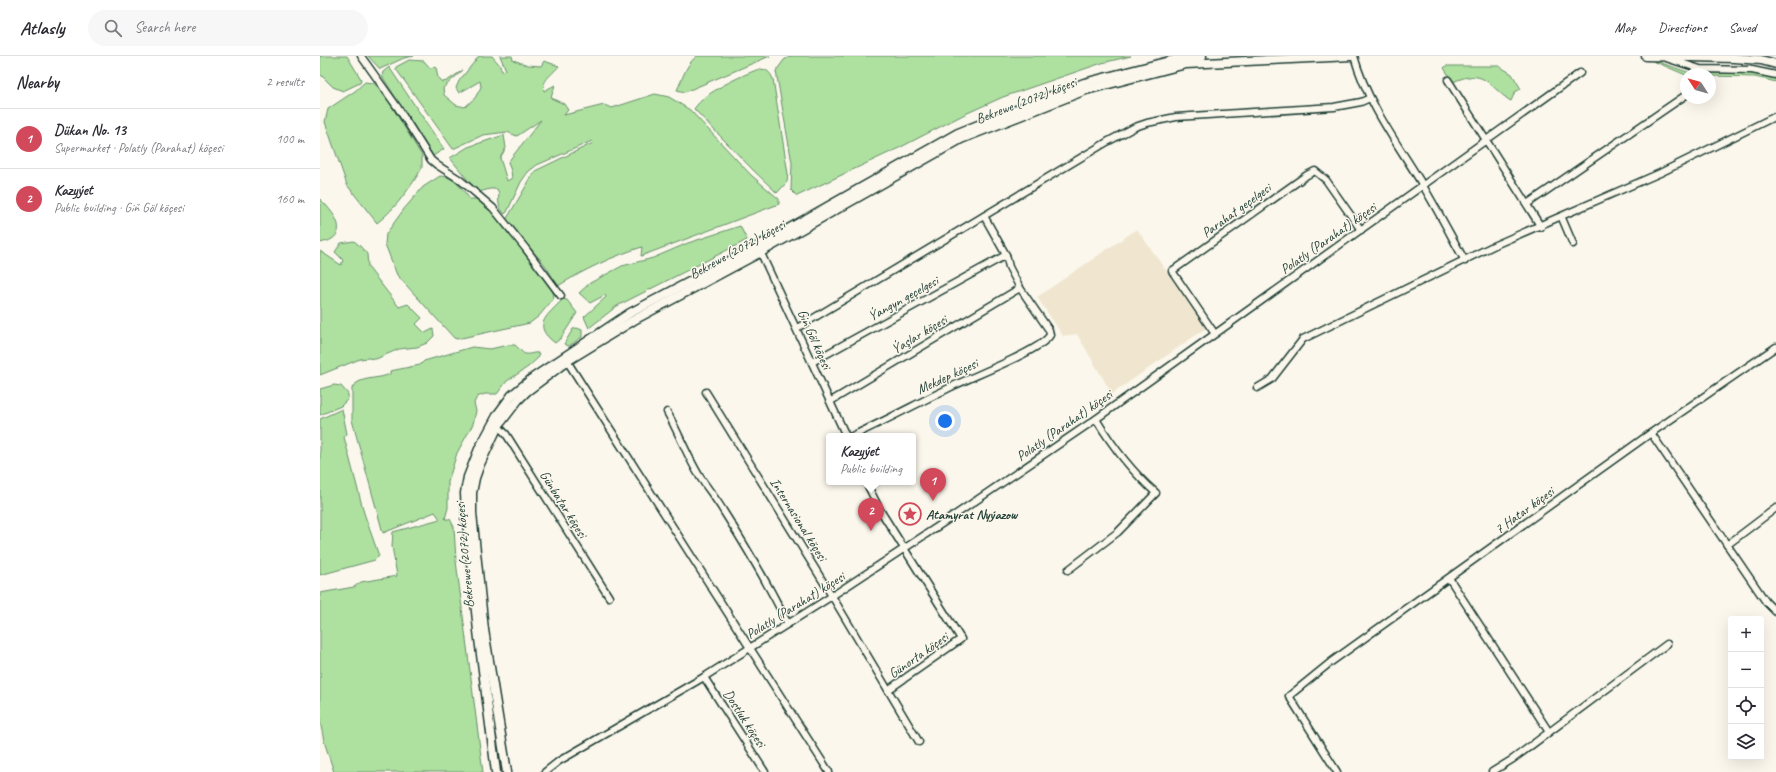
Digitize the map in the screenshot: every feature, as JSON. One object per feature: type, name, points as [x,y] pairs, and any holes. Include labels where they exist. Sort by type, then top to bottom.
[{"type":"main road","name":"Bekrewe (2072) köçesi","points":[[507,772],[484,630],[472,513],[472,493],[475,478],[485,451],[498,426],[518,400],[527,391],[567,361],[634,320],[958,133],[1084,83],[1185,57],[1202,56]]},
{"type":"main road","name":"Bekrewe (2072) köçesi","points":[[496,772],[466,513],[466,493],[468,477],[485,437],[498,414],[512,396],[534,377],[630,313],[759,249],[961,140],[1086,90],[1186,64],[1353,56]]},
{"type":"main road","points":[[1646,56],[1748,58],[1776,64]]},
{"type":"street","points":[[361,56],[398,108],[431,160],[459,179],[494,208],[561,296]]},
{"type":"street","points":[[1353,56],[1370,98],[1423,186],[1465,261]]},
{"type":"street","points":[[1661,56],[1700,69],[1752,70],[1776,75]]},
{"type":"street","name":"Polatly (Parahat) köçesi","points":[[545,772],[559,761],[704,677],[904,549],[1096,419],[1580,73]]},
{"type":"street","points":[[1448,80],[1488,140],[1541,227]]},
{"type":"street","points":[[797,328],[1107,142],[1135,127],[1147,123],[1188,116],[1334,107],[1361,102],[1370,98]]},
{"type":"street","points":[[1527,204],[1680,99]]},
{"type":"street","points":[[1257,388],[1272,379],[1302,339],[1465,261],[1495,245],[1562,218],[1660,174],[1776,116]]},
{"type":"street","name":"Parahat geçelgesi","points":[[1215,334],[1172,271],[1307,175],[1316,171],[1326,180],[1361,230]]},
{"type":"street","points":[[984,216],[1006,255],[1009,267],[1020,288]]},
{"type":"street","points":[[1562,218],[1573,244]]},
{"type":"street","name":"Giň Göl köçesi","points":[[759,249],[845,433]]},
{"type":"street","name":"Ýangyn geçelgesi","points":[[812,362],[1006,255]]},
{"type":"street","name":"Mekdep köçesi","points":[[858,433],[952,386],[1031,350],[1045,341],[1050,335],[1049,330],[1020,288]]},
{"type":"street","name":"Ýaşlar köçesi","points":[[831,401],[1020,288]]},
{"type":"street","name":"7 Hatar köçesi","points":[[1336,772],[1289,696],[1331,662],[1652,433],[1776,347]]},
{"type":"street","points":[[567,361],[829,772]]},
{"type":"street","name":"Internasional köçesi","points":[[706,392],[832,596],[919,742]]},
{"type":"street","points":[[667,412],[678,432],[685,450],[701,478],[725,513],[777,601],[788,624]]},
{"type":"street","points":[[1068,570],[1118,532],[1156,493],[1142,481],[1120,455],[1096,419]]},
{"type":"street","name":"Günbatar köçesi","points":[[498,426],[506,434],[609,597]]},
{"type":"street","points":[[1652,433],[1766,602],[1776,612]]},
{"type":"street","points":[[868,485],[878,506],[904,549]]},
{"type":"street","points":[[1727,545],[1776,508]]},
{"type":"street","name":"Günorta köçesi","points":[[888,690],[961,639],[904,549]]},
{"type":"street","points":[[1449,578],[1549,732]]},
{"type":"street","points":[[1492,772],[1549,732],[1667,644]]},
{"type":"street","name":"Dostluk köçesi","points":[[704,677],[765,772]]},
{"type":"shaded area","points":[[1137,229],[1206,328],[1112,394],[1077,334],[1063,336],[1037,297]]},
{"type":"green space","points":[[320,56],[347,56],[361,79],[360,83],[343,91],[333,87],[320,74]]},
{"type":"green space","points":[[368,56],[414,56],[404,58],[380,69]]},
{"type":"green space","points":[[479,56],[492,56],[499,64],[502,71],[506,70],[500,56],[512,56],[513,60],[528,65],[541,66],[544,61],[559,66],[546,80],[544,84],[544,91],[555,85],[551,98],[564,104],[568,110],[564,115],[604,105],[612,108],[655,94],[669,97],[690,110],[751,175],[779,199],[779,204],[641,256],[642,247],[620,255],[578,274],[558,286],[545,265],[506,220],[535,171],[593,143],[592,141],[537,165],[528,172],[521,182],[505,214],[500,207],[499,193],[497,189],[479,192],[450,158],[468,147],[504,135],[506,148],[500,158],[507,181],[512,178],[508,162],[541,120],[517,136],[507,132],[483,135],[453,149],[396,69],[396,67],[409,60],[424,61],[430,68],[436,67],[438,78],[442,82],[447,81],[463,70],[443,88],[444,95],[456,105],[465,107],[475,98],[481,87],[480,81],[459,93],[456,88],[459,81]]},
{"type":"green space","points":[[697,56],[770,56],[685,92],[677,90],[687,67]]},
{"type":"green space","points":[[791,56],[1131,56],[1102,63],[1003,97],[797,196],[791,190],[792,163],[776,71],[784,60]]},
{"type":"green space","points":[[1653,61],[1680,69],[1680,72]]},
{"type":"green space","points":[[1446,66],[1499,66],[1512,74],[1521,89],[1515,92],[1511,101],[1479,77],[1463,78],[1453,82],[1444,68]]},
{"type":"green space","points":[[389,67],[444,149],[433,156],[382,76],[383,72]]},
{"type":"green space","points":[[759,69],[768,71],[773,79],[788,174],[787,182],[777,193],[694,109],[714,91],[733,80]]},
{"type":"green space","points":[[1716,73],[1755,74],[1776,79],[1776,82],[1755,77],[1716,76]]},
{"type":"green space","points":[[365,82],[373,83],[382,90],[422,156],[422,168],[413,183],[396,204],[377,223],[347,185],[325,122],[328,109],[355,91]]},
{"type":"green space","points":[[440,176],[453,180],[470,199],[479,199],[486,204],[524,251],[553,292],[554,298],[539,316],[530,323],[457,339],[454,338],[397,275],[385,244],[386,234],[404,209],[423,187]]},
{"type":"green space","points":[[320,199],[332,212],[338,224],[338,229],[337,234],[332,239],[320,243]]},
{"type":"green space","points":[[740,226],[747,240],[617,306],[589,328],[584,317],[606,297],[605,295],[590,303],[579,293],[590,283],[622,266],[653,258],[688,243]]},
{"type":"green space","points":[[354,241],[367,254],[368,267],[399,307],[408,304],[422,318],[416,324],[425,333],[433,329],[434,336],[427,343],[417,347],[399,349],[376,359],[360,359],[320,375],[320,251],[341,265],[343,260],[335,252],[341,243]]},
{"type":"green space","points":[[563,299],[567,300],[577,313],[561,338],[555,343],[548,337],[543,326],[547,316]]},
{"type":"green space","points":[[577,328],[582,330],[582,337],[569,346],[564,344],[573,329]]},
{"type":"green space","points":[[515,345],[525,354],[538,353],[539,357],[528,367],[507,381],[497,394],[485,394],[477,397],[474,403],[476,411],[473,424],[457,453],[448,482],[448,508],[445,519],[450,519],[454,527],[456,561],[483,772],[334,772],[324,741],[320,721],[320,593],[354,587],[361,582],[397,576],[392,546],[393,532],[440,519],[435,512],[383,533],[352,420],[352,388],[355,384],[364,380],[390,374],[390,371],[420,365],[424,361],[472,347],[490,349]]},
{"type":"green space","points":[[334,385],[341,386],[348,394],[348,399],[341,406],[320,415],[320,389]]},
{"type":"green space","points":[[342,409],[347,434],[344,437],[364,513],[379,556],[375,560],[320,575],[320,419]]},
{"type":"place","name":"Dükan No. 13","points":[[933,501]]},
{"type":"place","name":"Atamyrat Nyýazow","points":[[910,514]]},
{"type":"place","name":"Kazyýet","points":[[871,531]]}]
